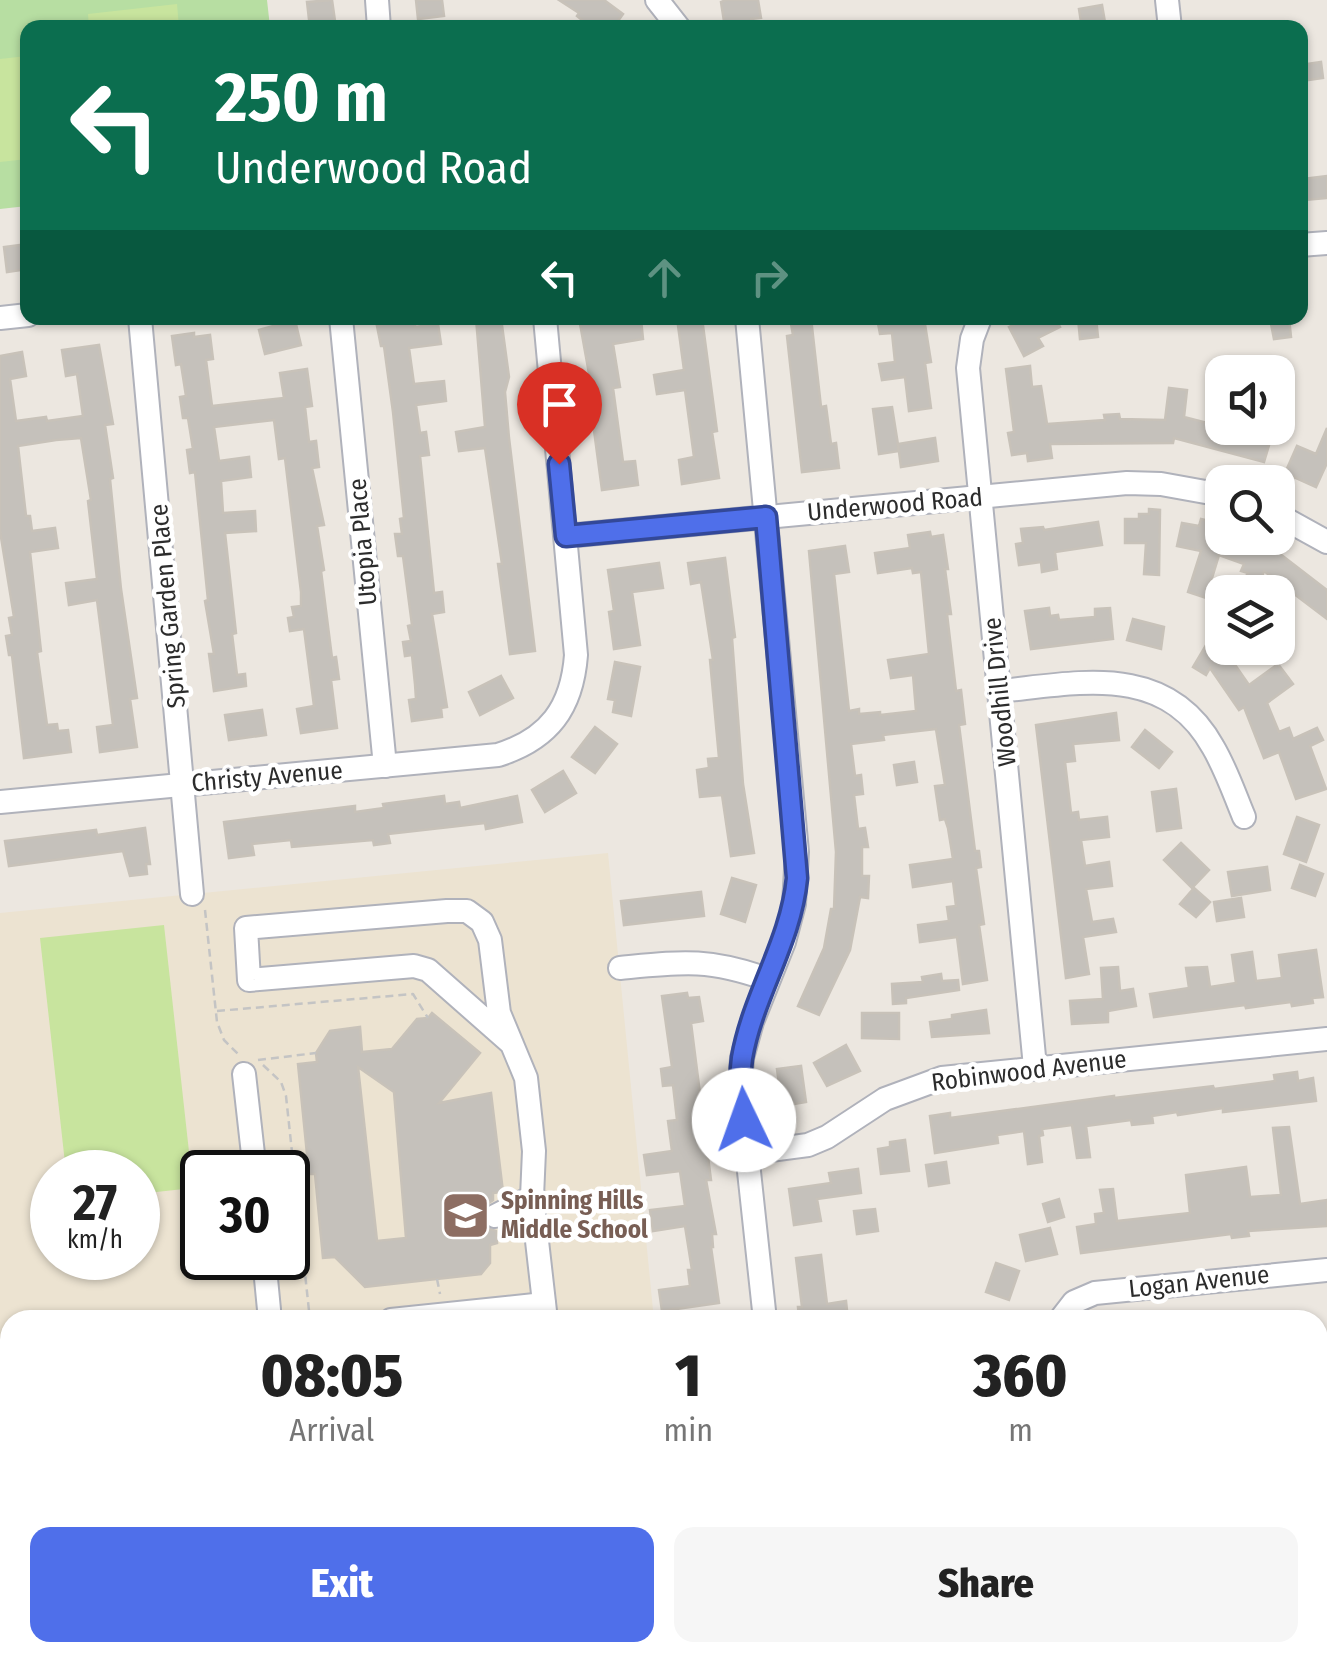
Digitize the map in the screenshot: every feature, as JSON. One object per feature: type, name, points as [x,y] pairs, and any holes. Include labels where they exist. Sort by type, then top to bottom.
[{"type":"street","points":[[657,0],[673,20]]},
{"type":"street","name":"Spring Garden Place","points":[[141,325],[192,894]]},
{"type":"street","name":"Utopia Place","points":[[342,325],[385,766]]},
{"type":"street","points":[[546,325],[566,536]]},
{"type":"street","points":[[749,325],[797,865],[788,930],[767,979],[742,1058],[740,1088],[764,1310]]},
{"type":"street","name":"Woodhill Drive","points":[[977,325],[968,368],[1035,1067]]},
{"type":"street","name":"Underwood Road","points":[[566,536],[1127,483],[1205,492]]},
{"type":"street","points":[[1295,524],[1327,542]]},
{"type":"street","name":"Christy Avenue","points":[[0,802],[498,755],[532,741],[561,711],[574,675],[576,656],[566,536]]},
{"type":"street","points":[[1000,690],[1104,681],[1141,687],[1161,696],[1184,710],[1212,744],[1244,817]]},
{"type":"street","points":[[512,1044],[428,970],[414,966],[249,980],[246,928],[467,911],[482,922],[490,940],[499,1013],[512,1044],[526,1078],[534,1151],[532,1197],[545,1310]]},
{"type":"street","points":[[620,968],[705,962],[726,964],[767,979]]},
{"type":"street","name":"Robinwood Avenue","points":[[747,1153],[788,1150],[818,1141],[886,1099],[917,1085],[955,1076],[1327,1039]]},
{"type":"street","points":[[250,1067],[254,1150]]},
{"type":"street","points":[[495,1216],[532,1197]]},
{"type":"street","name":"Logan Avenue","points":[[1069,1310],[1095,1293],[1327,1270]]},
{"type":"street","points":[[266,1280],[269,1310]]},
{"type":"path","points":[[216,1011],[413,994],[428,1018]]},
{"type":"path","points":[[250,1067],[316,1053]]},
{"type":"shaded area","name":"Spinning Hills Middle School","points":[[608,853],[653,1310],[0,1310],[0,913]]},
{"type":"green space","points":[[0,0],[267,0],[269,20],[20,20],[20,207],[0,209]]},
{"type":"green space","points":[[177,4],[178,20],[88,20],[88,14]]},
{"type":"green space","points":[[20,57],[20,160],[0,162],[0,59]]},
{"type":"green space","points":[[164,925],[189,1150],[180,1150],[180,1189],[160,1192],[160,1150],[64,1150],[40,938]]},
{"type":"building","points":[[332,0],[335,20],[309,20],[307,2]]},
{"type":"building","points":[[416,0],[442,0],[444,16],[418,19]]},
{"type":"building","points":[[559,0],[604,0],[623,14],[619,20],[582,20],[577,16],[579,13]]},
{"type":"building","points":[[758,0],[761,18],[724,20],[721,2]]},
{"type":"building","points":[[1102,5],[1105,20],[1081,20],[1079,9]]},
{"type":"building","points":[[1321,62],[1323,78],[1308,80],[1308,64]]},
{"type":"building","points":[[1327,176],[1327,198],[1308,200],[1308,178]]},
{"type":"building","points":[[20,245],[20,270],[7,272],[4,247]]},
{"type":"building","points":[[296,325],[301,345],[265,354],[259,330]]},
{"type":"building","points":[[438,325],[441,344],[409,348],[414,384],[444,381],[446,401],[416,405],[420,433],[426,432],[429,455],[420,456],[434,593],[442,592],[444,612],[432,614],[447,707],[441,708],[442,717],[412,721],[409,700],[416,699],[412,655],[405,656],[403,642],[411,641],[408,626],[412,625],[403,556],[398,556],[395,534],[402,534],[400,519],[404,518],[384,346],[377,326]]},
{"type":"building","points":[[477,325],[502,325],[509,377],[505,392],[509,438],[535,651],[510,654],[485,448],[459,451],[456,432],[485,427]]},
{"type":"building","points":[[580,325],[642,325],[643,339],[613,344],[620,387],[613,388],[623,462],[635,461],[638,485],[602,490],[591,408],[595,407]]},
{"type":"building","points":[[678,325],[703,325],[719,478],[682,484],[679,460],[694,457],[685,390],[657,394],[654,375],[684,370]]},
{"type":"building","points":[[791,325],[812,325],[821,407],[826,406],[839,468],[802,472],[787,336],[793,335]]},
{"type":"building","points":[[878,325],[925,325],[931,362],[925,363],[931,408],[909,411],[905,377],[882,380],[879,364],[895,362],[892,333],[880,334]]},
{"type":"building","points":[[1079,325],[1097,325],[1098,337],[1080,339]]},
{"type":"building","points":[[1271,325],[1290,325],[1291,337],[1274,339]]},
{"type":"building","points":[[1009,327],[1060,327],[1038,338],[1043,346],[1024,356]]},
{"type":"building","points":[[194,333],[194,337],[210,335],[213,359],[206,360],[212,406],[284,398],[280,373],[307,369],[312,406],[305,407],[309,442],[316,441],[319,467],[312,468],[324,525],[317,526],[324,570],[321,571],[332,658],[336,657],[339,679],[331,680],[337,728],[301,733],[297,709],[314,706],[304,629],[290,631],[288,618],[294,617],[292,607],[301,606],[301,592],[285,458],[279,459],[274,420],[214,427],[219,461],[249,457],[251,477],[221,481],[223,513],[255,511],[256,531],[225,533],[237,675],[245,674],[246,686],[214,691],[209,654],[214,654],[205,601],[208,600],[195,472],[190,473],[187,450],[193,449],[188,418],[183,418],[180,397],[186,396],[172,336]]},
{"type":"building","points":[[99,345],[113,424],[105,425],[121,589],[137,698],[130,699],[137,747],[100,752],[97,727],[113,725],[97,600],[69,605],[66,583],[97,579],[88,501],[91,500],[81,438],[56,440],[18,446],[26,516],[30,516],[32,531],[55,528],[58,548],[30,552],[41,651],[37,652],[47,725],[57,724],[58,731],[68,730],[71,752],[24,758],[12,655],[6,636],[12,635],[9,618],[14,617],[0,531],[0,356],[22,352],[26,376],[10,379],[16,421],[46,417],[47,421],[83,416],[77,374],[66,376],[62,350]]},
{"type":"building","points":[[1030,366],[1032,387],[1041,386],[1047,424],[1105,420],[1104,415],[1119,414],[1120,419],[1165,420],[1169,388],[1187,390],[1184,417],[1205,422],[1205,445],[1269,445],[1264,462],[1174,438],[1173,443],[1050,444],[1052,458],[1028,461],[1027,453],[1012,455],[1008,433],[1014,432],[1006,369]]},
{"type":"building","points":[[892,407],[899,451],[879,454],[873,409]]},
{"type":"building","points":[[1327,428],[1327,463],[1316,487],[1295,478],[1295,465],[1289,465],[1297,446],[1316,454]]},
{"type":"building","points":[[935,438],[938,461],[901,467],[898,444]]},
{"type":"building","points":[[1149,509],[1160,510],[1159,575],[1144,574],[1146,543],[1125,543],[1125,519],[1139,519],[1139,514],[1149,514]]},
{"type":"building","points":[[1201,519],[1205,520],[1205,555],[1219,555],[1213,575],[1205,575],[1205,598],[1188,592],[1201,551],[1177,546],[1182,523],[1199,526]]},
{"type":"building","points":[[1098,522],[1102,545],[1055,552],[1057,569],[1042,572],[1041,562],[1019,565],[1016,544],[1023,543],[1021,529],[1044,530]]},
{"type":"building","points":[[930,532],[931,537],[943,535],[948,569],[951,614],[947,614],[956,691],[961,690],[965,724],[959,725],[975,851],[979,851],[981,867],[976,868],[984,924],[979,925],[987,980],[963,984],[957,937],[920,942],[918,925],[949,921],[947,907],[956,906],[953,881],[913,887],[910,865],[953,859],[945,819],[940,820],[935,786],[945,785],[936,729],[883,735],[884,740],[851,744],[855,776],[861,775],[863,794],[854,795],[858,829],[865,828],[868,847],[862,847],[862,876],[869,876],[868,898],[860,897],[850,950],[819,1015],[798,1006],[824,948],[834,909],[836,852],[809,551],[845,546],[849,572],[834,574],[849,711],[859,709],[859,714],[880,715],[916,711],[913,675],[891,678],[888,660],[929,654],[921,572],[913,573],[912,568],[878,573],[875,553],[910,548],[908,535]]},
{"type":"building","points":[[1219,555],[1282,555],[1327,590],[1327,619],[1295,595],[1295,575],[1269,575],[1264,571],[1262,575],[1247,575],[1241,571],[1244,564]]},
{"type":"building","points":[[725,558],[735,637],[732,638],[743,784],[754,853],[731,856],[722,795],[700,797],[697,770],[709,768],[708,759],[719,758],[713,660],[701,582],[691,584],[688,563]]},
{"type":"building","points":[[659,563],[663,588],[632,592],[640,645],[614,649],[608,570]]},
{"type":"building","points":[[1049,608],[1050,616],[1058,615],[1059,620],[1095,617],[1095,609],[1110,608],[1113,639],[1031,649],[1025,611]]},
{"type":"building","points":[[1133,619],[1164,627],[1161,649],[1127,640]]},
{"type":"building","points":[[1205,647],[1205,665],[1235,665],[1249,685],[1279,665],[1293,684],[1267,703],[1279,732],[1289,728],[1293,739],[1317,728],[1323,740],[1310,746],[1326,789],[1296,799],[1279,752],[1264,758],[1244,707],[1239,710],[1210,668],[1206,675],[1193,667]]},
{"type":"building","points":[[615,662],[640,667],[631,716],[613,712],[615,700],[608,699]]},
{"type":"building","points":[[501,676],[513,698],[480,715],[469,692]]},
{"type":"building","points":[[262,710],[266,735],[229,740],[225,715]]},
{"type":"building","points":[[1116,713],[1119,740],[1073,744],[1075,761],[1065,762],[1071,813],[1078,812],[1079,820],[1107,817],[1109,837],[1081,840],[1085,866],[1109,862],[1112,886],[1086,889],[1092,922],[1113,919],[1116,932],[1083,937],[1089,974],[1066,978],[1036,725]]},
{"type":"building","points":[[595,727],[617,744],[595,773],[572,757]]},
{"type":"building","points":[[1145,730],[1172,752],[1159,768],[1132,747]]},
{"type":"building","points":[[914,762],[917,782],[897,785],[894,765]]},
{"type":"building","points":[[563,771],[576,793],[545,812],[532,790]]},
{"type":"building","points":[[1176,789],[1181,828],[1157,831],[1152,792]]},
{"type":"building","points":[[444,796],[445,804],[459,802],[460,808],[517,796],[522,822],[486,829],[485,823],[388,834],[390,843],[374,845],[373,840],[292,847],[291,840],[252,844],[254,855],[229,858],[224,822],[355,806],[355,812]]},
{"type":"building","points":[[1297,817],[1319,825],[1306,862],[1284,854]]},
{"type":"building","points":[[145,828],[150,864],[146,864],[147,874],[130,876],[123,851],[9,866],[5,841]]},
{"type":"building","points":[[1181,843],[1209,870],[1192,888],[1164,860]]},
{"type":"building","points":[[1300,865],[1323,874],[1315,896],[1292,888]]},
{"type":"building","points":[[1267,867],[1270,890],[1232,896],[1228,872]]},
{"type":"building","points":[[732,878],[756,885],[745,922],[721,914]]},
{"type":"building","points":[[1194,888],[1210,902],[1196,917],[1180,904]]},
{"type":"building","points":[[701,892],[704,916],[624,925],[621,901]]},
{"type":"building","points":[[1241,898],[1244,917],[1217,921],[1214,902]]},
{"type":"building","points":[[1316,950],[1323,997],[1312,998],[1313,1003],[1246,1008],[1245,1005],[1154,1017],[1150,994],[1189,988],[1186,968],[1207,967],[1210,987],[1236,983],[1232,955],[1252,952],[1256,981],[1282,978],[1279,955]]},
{"type":"building","points":[[1118,967],[1120,991],[1133,989],[1136,1006],[1108,1011],[1108,1022],[1072,1024],[1070,1001],[1103,999],[1101,968]]},
{"type":"building","points":[[941,974],[942,981],[958,980],[959,990],[906,998],[906,1003],[893,1004],[892,984],[923,982],[922,977]]},
{"type":"building","points":[[687,993],[688,998],[699,997],[703,1021],[691,1023],[711,1180],[706,1180],[716,1234],[712,1234],[711,1247],[719,1303],[669,1310],[662,1310],[659,1290],[690,1286],[688,1270],[692,1270],[685,1226],[653,1231],[650,1210],[685,1206],[680,1171],[647,1175],[644,1155],[672,1151],[668,1121],[677,1120],[673,1085],[663,1086],[661,1069],[672,1067],[662,996]]},
{"type":"building","points":[[986,1010],[989,1033],[932,1037],[930,1022]]},
{"type":"building","name":"Spinning Hills Middle School","points":[[432,1013],[480,1053],[439,1103],[491,1093],[503,1192],[493,1193],[493,1200],[483,1207],[480,1216],[486,1228],[496,1231],[497,1243],[490,1245],[490,1263],[481,1274],[365,1287],[335,1257],[323,1258],[298,1064],[317,1062],[316,1053],[330,1031],[360,1027],[362,1052],[392,1049],[417,1019],[428,1018]],"holes":[[[358,1067],[394,1092],[406,1238],[377,1241]]]},
{"type":"building","points":[[862,1013],[899,1013],[899,1039],[862,1038]]},
{"type":"building","points":[[846,1045],[860,1071],[827,1086],[814,1063]]},
{"type":"building","points":[[801,1066],[806,1102],[782,1106],[777,1069]]},
{"type":"building","points":[[1297,1072],[1298,1081],[1313,1078],[1316,1101],[1223,1112],[1223,1108],[1178,1115],[1177,1112],[1152,1116],[1153,1123],[1132,1125],[1131,1120],[1086,1126],[1090,1157],[1077,1158],[1072,1125],[1042,1129],[1042,1162],[1028,1164],[1024,1131],[997,1135],[998,1143],[935,1153],[930,1116],[950,1113],[950,1118],[1114,1096],[1213,1086],[1214,1089],[1275,1081],[1274,1075]]},
{"type":"building","points":[[1289,1127],[1300,1204],[1327,1200],[1327,1226],[1248,1231],[1249,1236],[1232,1238],[1231,1234],[1081,1253],[1077,1227],[1096,1224],[1095,1214],[1104,1213],[1100,1190],[1113,1189],[1117,1221],[1190,1213],[1186,1175],[1246,1167],[1250,1197],[1281,1195],[1273,1128]]},
{"type":"building","points":[[905,1140],[909,1171],[881,1174],[878,1149]]},
{"type":"building","points":[[946,1162],[949,1183],[929,1186],[926,1165]]},
{"type":"building","points":[[858,1169],[861,1193],[817,1199],[821,1221],[794,1225],[789,1189],[831,1183],[829,1173]]},
{"type":"building","points":[[1059,1199],[1064,1217],[1048,1222],[1043,1204]]},
{"type":"building","points":[[875,1209],[878,1231],[857,1234],[854,1211]]},
{"type":"building","points":[[1050,1228],[1057,1254],[1026,1261],[1020,1235]]},
{"type":"building","points":[[821,1255],[827,1304],[846,1301],[847,1310],[798,1310],[802,1307],[796,1258]]},
{"type":"building","points":[[996,1263],[1019,1271],[1009,1300],[986,1292]]},
{"type":"place","name":"Spinning Hills Middle School","points":[[466,1215]]},
{"type":"route","points":[[559,464],[566,536],[766,517],[797,878],[788,930],[767,979],[742,1058],[744,1120]]}]
